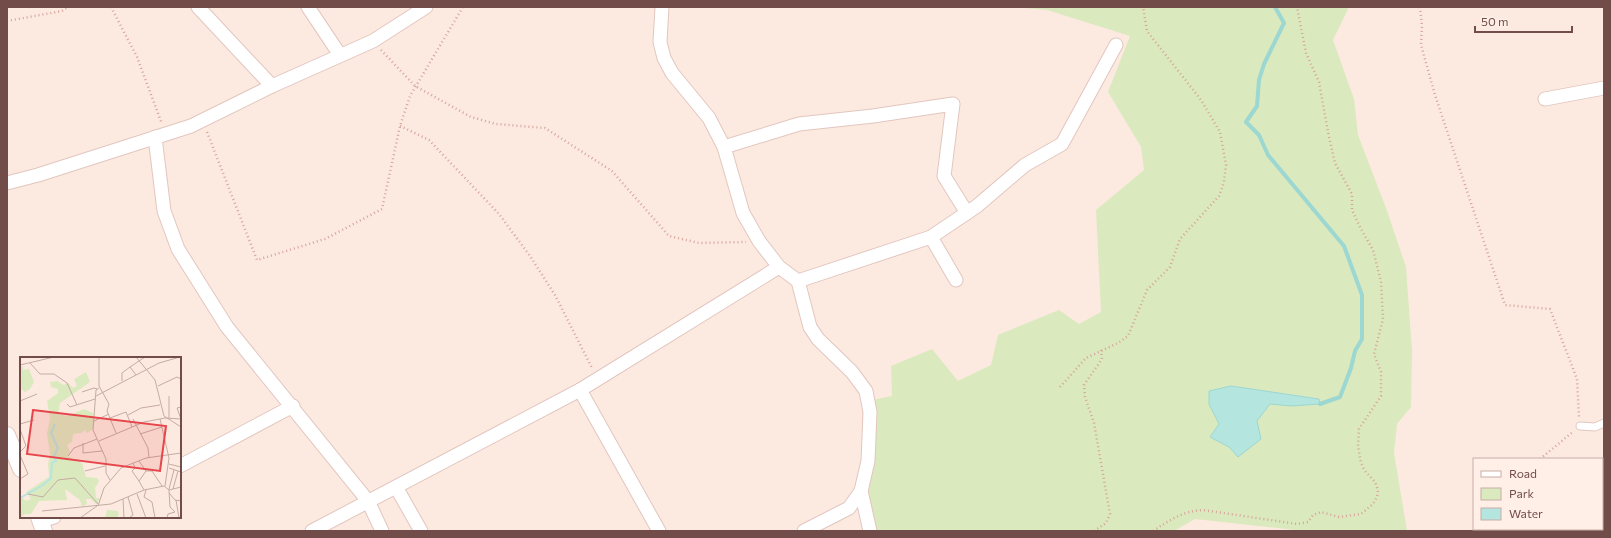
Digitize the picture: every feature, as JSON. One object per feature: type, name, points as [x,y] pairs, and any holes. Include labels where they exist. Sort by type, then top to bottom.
[{"type":"street","points":[[198,7],[272,86]]},
{"type":"street","points":[[308,7],[340,55]]},
{"type":"street","points":[[7,183],[38,175],[160,136],[202,120],[272,86],[373,41],[426,7]]},
{"type":"street","points":[[662,7],[660,42],[664,58],[672,73],[709,118],[724,147],[743,213],[759,241],[780,267],[798,281],[810,327],[818,339],[852,372],[866,391],[870,412],[868,461],[861,491],[849,508],[804,531]]},
{"type":"street","points":[[798,281],[931,237],[967,213],[1025,165],[1062,144],[1116,45]]},
{"type":"street","points":[[1545,99],[1604,88]]},
{"type":"street","points":[[724,147],[799,124],[873,116],[953,104],[944,176],[967,213]]},
{"type":"street","points":[[160,136],[164,211],[178,249],[227,326],[293,406],[368,501],[382,531]]},
{"type":"street","points":[[931,237],[956,280]]},
{"type":"street","points":[[312,531],[580,390],[729,296],[780,267]]},
{"type":"street","points":[[580,390],[659,531]]},
{"type":"street","points":[[181,465],[293,406]]},
{"type":"street","points":[[7,434],[20,466]]},
{"type":"street","points":[[396,487],[421,531]]},
{"type":"street","points":[[861,491],[870,531]]},
{"type":"lane","points":[[1580,426],[1595,427],[1604,423]]},
{"type":"path","points":[[7,20],[62,11],[68,7]]},
{"type":"path","points":[[111,7],[137,57],[160,136]]},
{"type":"path","points":[[202,120],[257,260],[325,239],[382,209],[400,126],[410,96],[463,7]]},
{"type":"path","points":[[1060,387],[1086,358],[1100,350],[1118,343],[1128,336],[1147,290],[1170,267],[1180,239],[1219,196],[1224,182],[1226,165],[1220,132],[1201,100],[1147,31],[1143,7]]},
{"type":"path","points":[[1153,531],[1181,513],[1190,510],[1203,510],[1297,524],[1308,522],[1313,515],[1321,512],[1339,517],[1349,517],[1361,514],[1373,504],[1377,497],[1378,490],[1375,482],[1365,471],[1358,446],[1359,430],[1381,396],[1381,372],[1374,354],[1383,319],[1380,282],[1373,250],[1352,210],[1352,194],[1335,163],[1319,82],[1306,53],[1296,7]]},
{"type":"path","points":[[1420,7],[1422,45],[1435,95],[1505,305],[1550,309],[1577,379],[1580,426],[1541,458]]},
{"type":"path","points":[[373,41],[415,86],[471,117],[496,124],[545,128],[612,171],[669,236],[699,244],[759,241]]},
{"type":"path","points":[[400,126],[429,140],[499,214],[530,256],[555,295],[598,379]]},
{"type":"path","points":[[1094,531],[1106,524],[1110,514],[1094,423],[1085,396],[1084,386],[1102,359],[1100,350]]},
{"type":"green space","points":[[1014,7],[1349,7],[1333,40],[1354,99],[1358,135],[1386,208],[1406,267],[1412,351],[1411,407],[1397,424],[1394,453],[1407,531],[1304,531],[1195,519],[1174,531],[870,531],[863,502],[868,401],[892,396],[891,366],[932,349],[958,381],[991,365],[998,335],[1059,310],[1079,324],[1101,312],[1096,210],[1144,170],[1141,147],[1108,92],[1130,36],[1047,10]]},
{"type":"water","points":[[1231,386],[1319,399],[1320,404],[1291,406],[1270,404],[1257,421],[1261,439],[1238,457],[1229,447],[1210,437],[1219,424],[1209,404],[1209,391]]},
{"type":"waterway","points":[[1275,7],[1284,23],[1264,64],[1259,80],[1257,106],[1246,122],[1259,135],[1268,155],[1344,246],[1362,295],[1362,339],[1355,351],[1351,368],[1340,397],[1320,404]]}]
